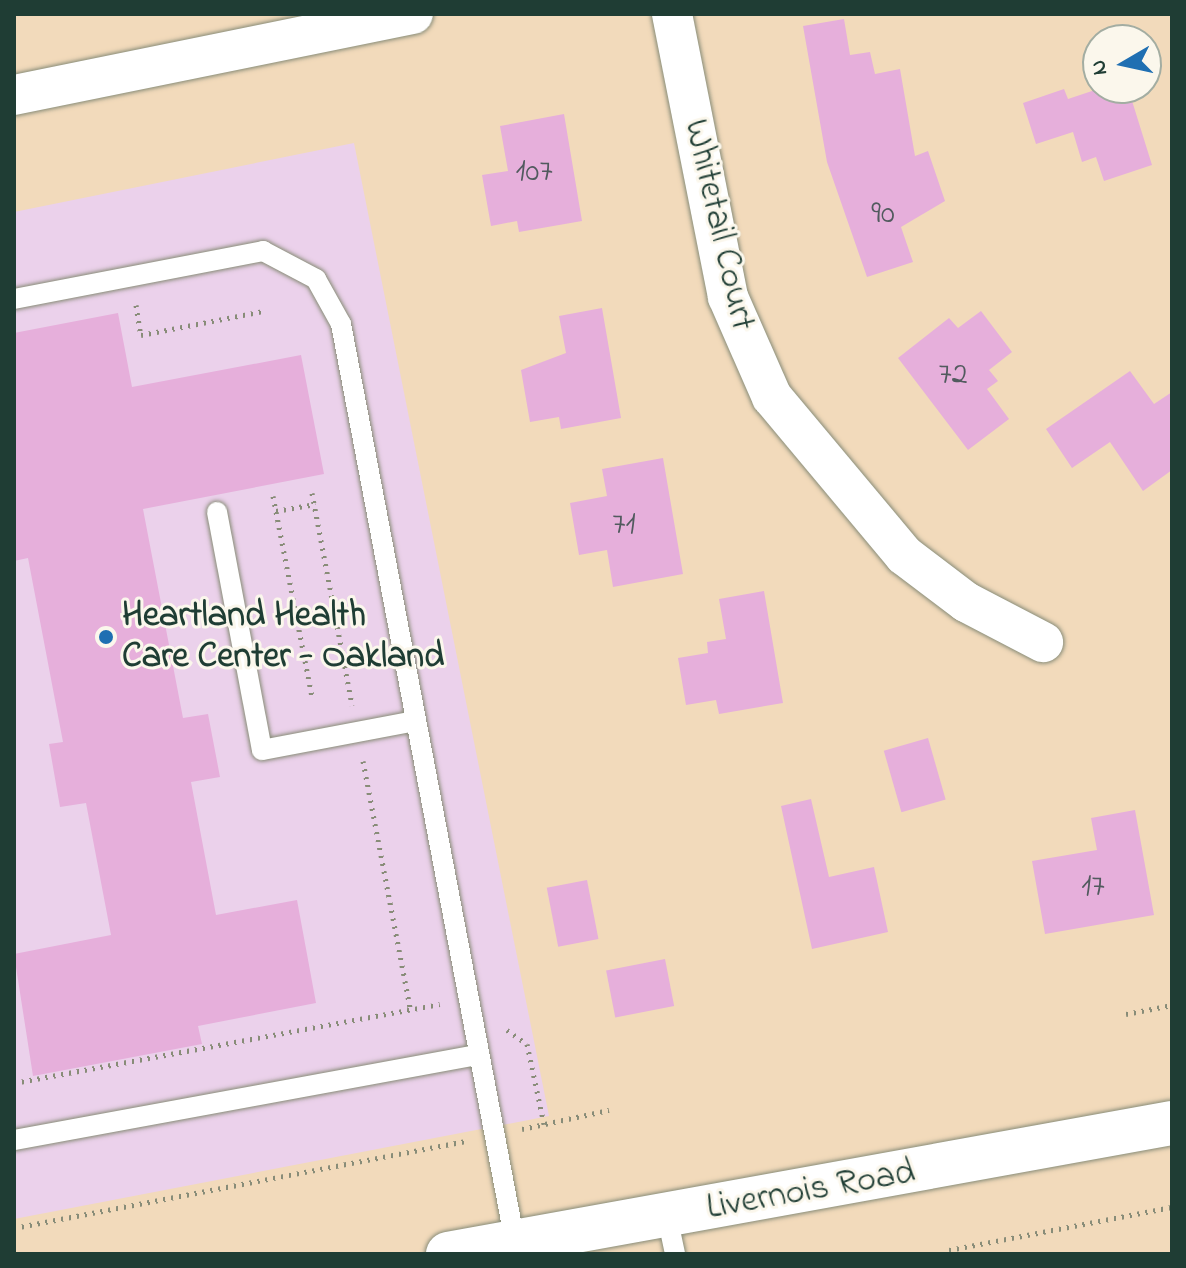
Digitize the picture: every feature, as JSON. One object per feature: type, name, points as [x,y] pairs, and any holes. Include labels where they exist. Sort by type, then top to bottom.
[{"type":"street","points":[[14,95],[292,28],[413,14]]},
{"type":"street","name":"Whitetail Court","points":[[672,14],[724,282],[772,397],[904,555],[966,602],[1043,642]]},
{"type":"street","name":"Livernois Road","points":[[448,1254],[515,1242],[671,1235],[1172,1123]]},
{"type":"lane","points":[[14,299],[263,251],[316,279],[341,324],[477,1055],[515,1242]]},
{"type":"lane","points":[[217,512],[262,750],[415,721]]},
{"type":"lane","points":[[14,1140],[477,1055]]},
{"type":"path","points":[[120,305],[135,302],[141,335],[263,311]]},
{"type":"path","points":[[312,493],[353,709]]},
{"type":"path","points":[[273,496],[312,696]]},
{"type":"path","points":[[276,511],[315,504]]},
{"type":"path","points":[[362,757],[410,1008]]},
{"type":"path","points":[[1126,1014],[1172,1005]]},
{"type":"path","points":[[14,1083],[410,1008],[448,1008]]},
{"type":"path","points":[[499,1026],[527,1044],[544,1124]]},
{"type":"path","points":[[14,1228],[609,1110]]},
{"type":"path","points":[[949,1250],[1172,1207]]},
{"type":"shaded area","points":[[354,143],[549,1116],[14,1219],[14,212]]},
{"type":"building","points":[[844,19],[850,55],[870,52],[875,74],[900,69],[915,156],[928,151],[945,201],[901,227],[913,262],[867,277],[827,162],[803,26]]},
{"type":"building","points":[[1064,89],[1068,99],[1082,94],[1082,104],[1133,104],[1152,165],[1104,181],[1096,157],[1082,162],[1073,132],[1036,144],[1023,103]]},
{"type":"building","points":[[564,114],[582,221],[519,232],[517,221],[491,226],[482,175],[508,171],[500,126]]},
{"type":"building","points":[[602,308],[621,418],[561,429],[559,417],[530,422],[521,370],[566,353],[559,316]]},
{"type":"building","points":[[981,311],[1012,352],[989,370],[998,381],[987,389],[1009,419],[968,450],[898,358],[949,318],[958,328]]},
{"type":"building","name":"Heartland Health Care Center - Oakland","points":[[118,313],[132,387],[301,355],[324,474],[143,509],[183,718],[208,714],[220,777],[191,782],[216,915],[297,900],[316,1003],[198,1026],[202,1044],[33,1076],[14,954],[111,935],[86,803],[60,807],[49,744],[63,742],[28,558],[14,561],[14,333]]},
{"type":"building","points":[[1130,371],[1154,404],[1172,392],[1172,470],[1143,491],[1110,442],[1072,468],[1046,429]]},
{"type":"building","points":[[663,458],[683,574],[613,587],[607,550],[579,555],[570,503],[607,496],[602,469]]},
{"type":"building","points":[[764,591],[783,703],[719,714],[716,700],[686,705],[678,658],[708,653],[707,642],[726,639],[719,599]]},
{"type":"building","points":[[928,738],[946,800],[901,812],[884,751]]},
{"type":"building","points":[[811,799],[829,877],[874,867],[888,932],[812,949],[781,806]]},
{"type":"building","points":[[1135,810],[1154,915],[1045,934],[1032,861],[1097,850],[1091,818]]},
{"type":"building","points":[[587,880],[598,939],[558,947],[547,888]]},
{"type":"building","points":[[665,959],[674,1006],[615,1018],[606,970]]},
{"type":"place","name":"Heartland Health Care Center - Oakland","points":[[106,637]]}]
